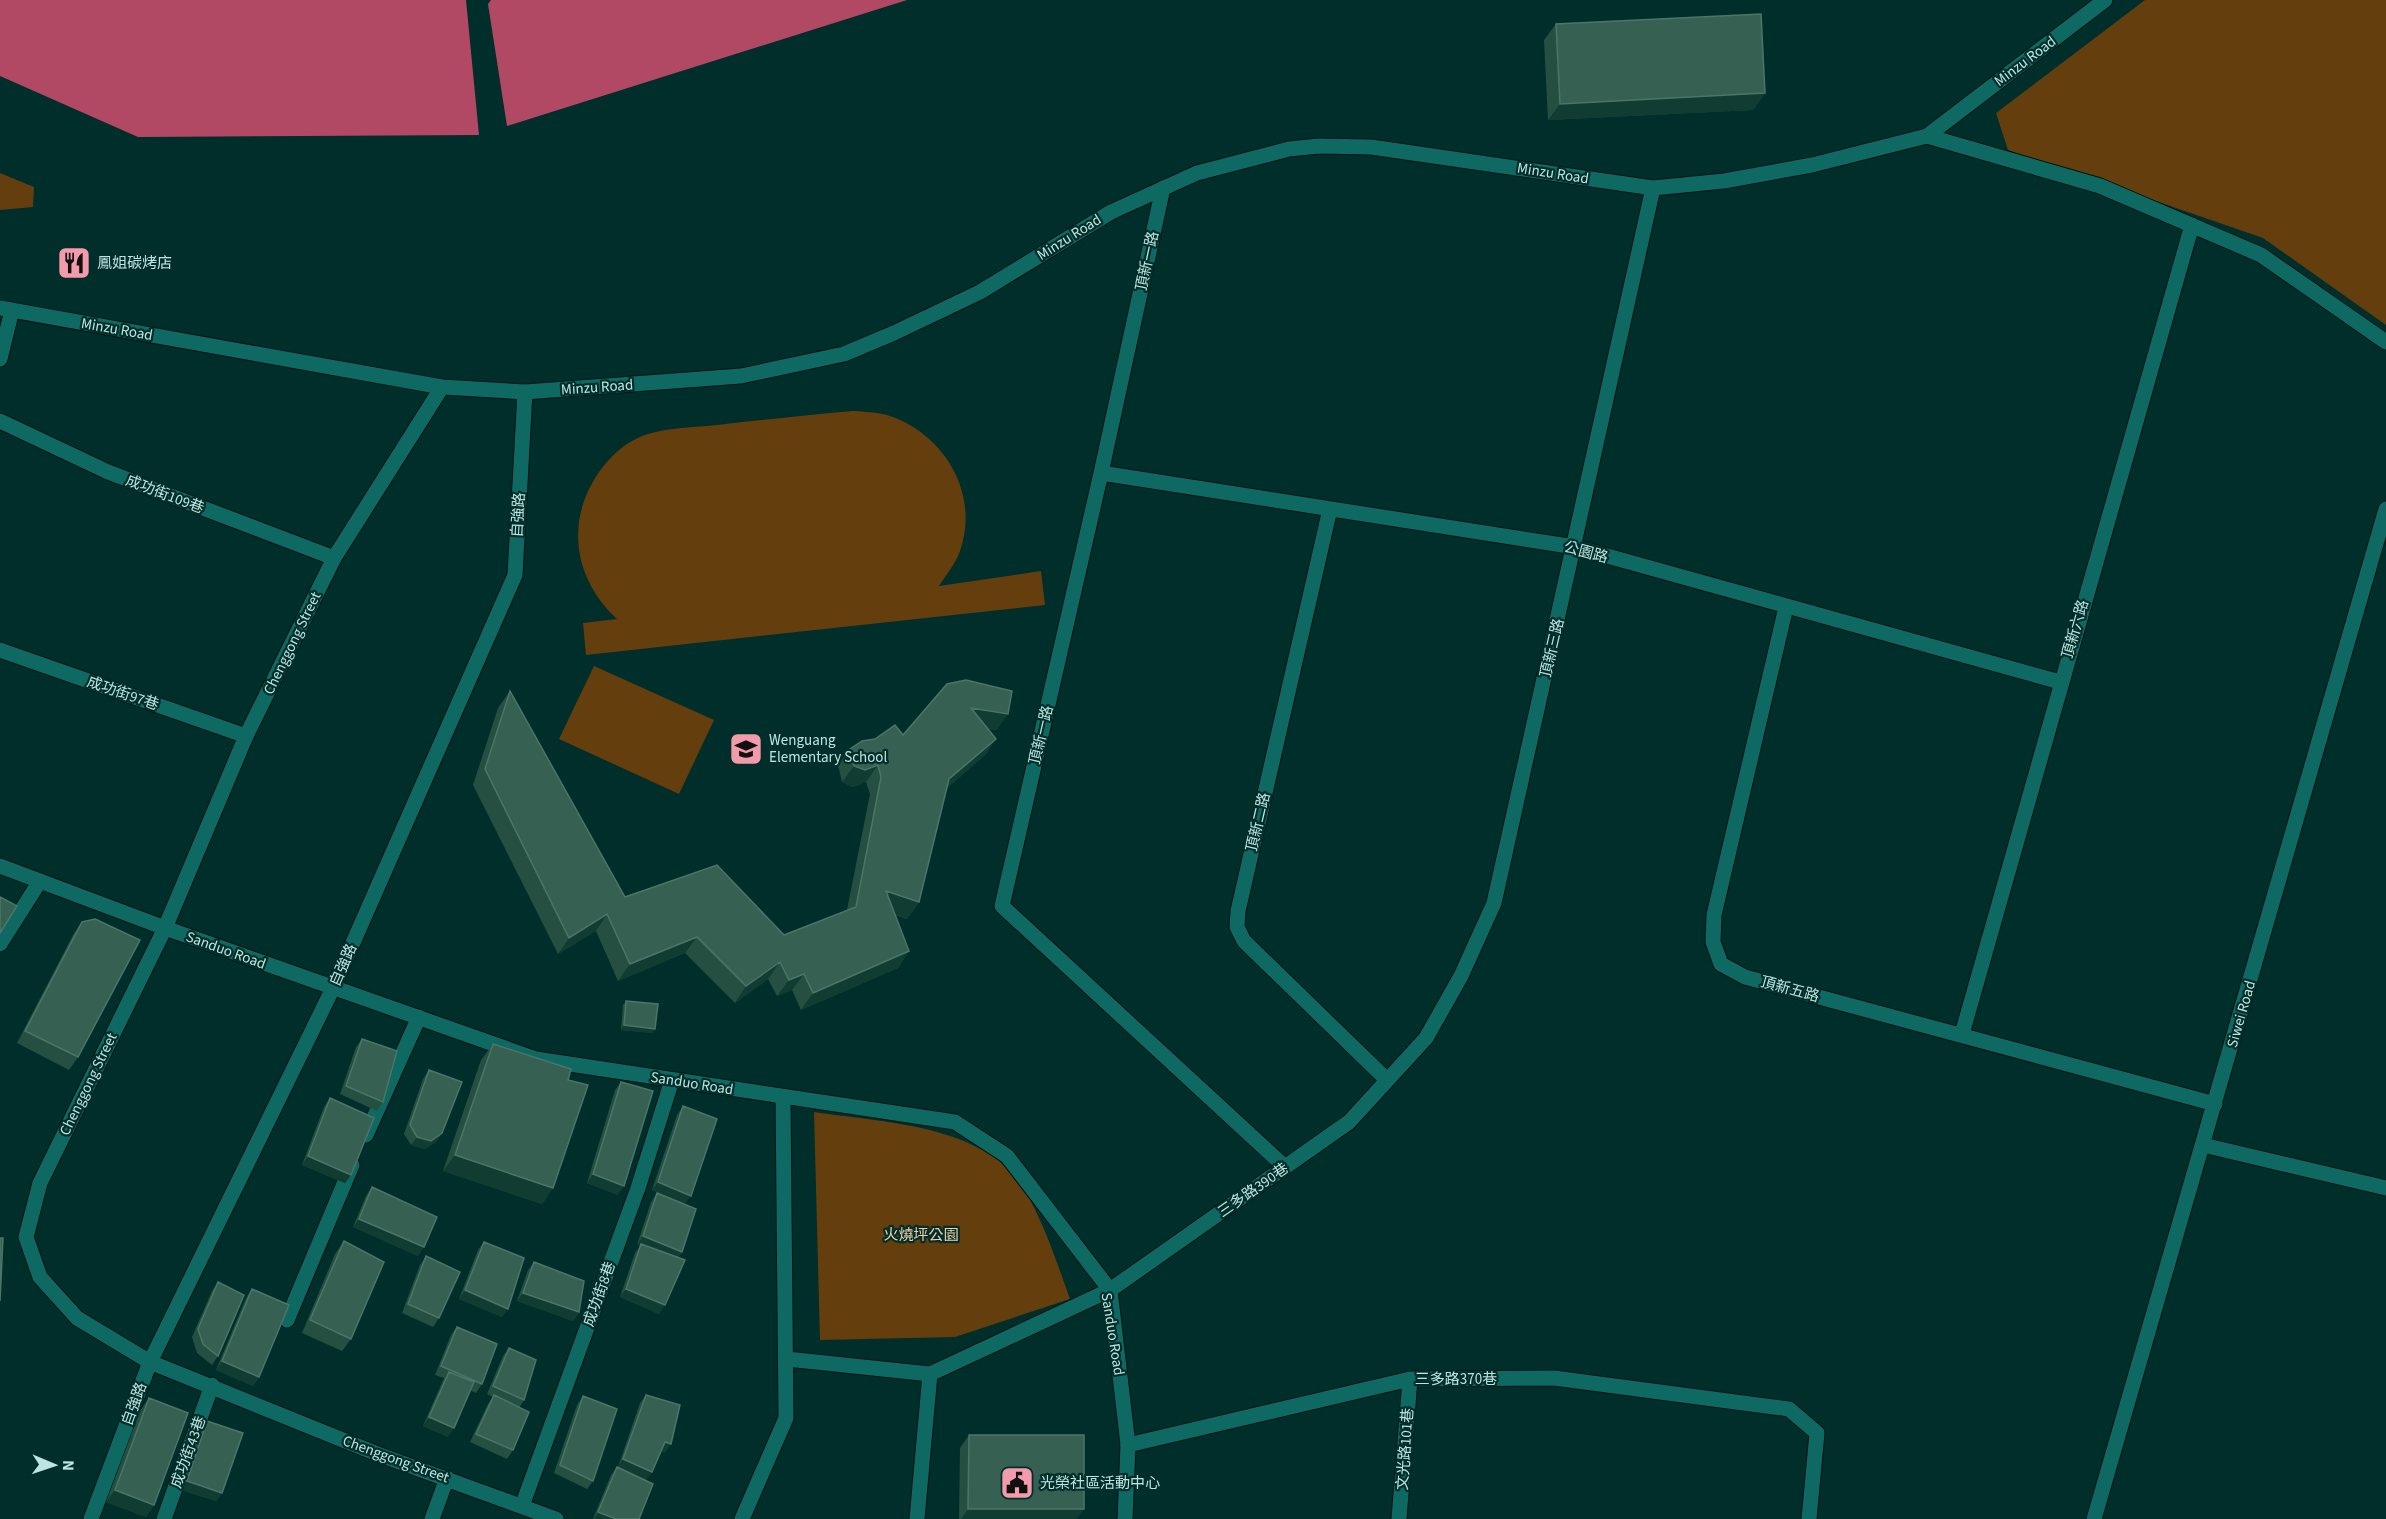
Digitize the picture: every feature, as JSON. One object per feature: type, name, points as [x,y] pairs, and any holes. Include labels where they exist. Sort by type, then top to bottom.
[{"type":"street","name":"Minzu Road","points":[[6,309],[442,387],[525,392],[741,376],[844,354],[952,308],[1111,212],[1162,188],[1234,161],[1289,149],[1319,146],[1421,153],[1653,188],[1724,181],[1801,167],[1927,136],[2105,0]]},
{"type":"street","points":[[1927,136],[2100,186],[2261,255],[2386,342]]},
{"type":"street","name":"頂新一路","points":[[1162,188],[1101,473],[1002,906],[1285,1167]]},
{"type":"street","name":"頂新三路","points":[[1386,1079],[1426,1038],[1461,976],[1494,903],[1653,188]]},
{"type":"street","name":"頂新六路","points":[[1962,1034],[2060,682],[2192,225]]},
{"type":"street","points":[[0,359],[6,309]]},
{"type":"street","name":"Chenggong Street","points":[[442,387],[334,558],[246,736],[165,928],[40,1183],[26,1237],[40,1277],[77,1317],[150,1362],[212,1385],[380,1455],[556,1519]]},
{"type":"street","name":"自強路","points":[[91,1519],[150,1362],[333,988],[515,575],[525,392]]},
{"type":"street","name":"成功街109巷","points":[[0,421],[108,472],[334,558]]},
{"type":"street","name":"公園路","points":[[1101,473],[1575,547],[2060,682]]},
{"type":"street","name":"頂新二路","points":[[1330,509],[1238,911],[1237,927],[1244,941],[1386,1079]]},
{"type":"street","name":"Siwei Road","points":[[2094,1519],[2386,509]]},
{"type":"street","name":"頂新五路","points":[[1786,607],[1714,915],[1713,942],[1721,964],[1746,977],[2215,1104]]},
{"type":"street","name":"成功街97巷","points":[[0,650],[246,736]]},
{"type":"street","name":"Sanduo Road","points":[[0,866],[165,928],[536,1059],[955,1122],[1007,1156],[1110,1290],[1128,1445],[1125,1519]]},
{"type":"street","points":[[0,944],[40,881]]},
{"type":"street","points":[[287,1320],[418,1017]]},
{"type":"street","name":"三多路390巷","points":[[930,1374],[1110,1290],[1349,1122],[1386,1079]]},
{"type":"street","name":"成功街8巷","points":[[522,1506],[638,1188],[672,1080]]},
{"type":"street","points":[[742,1519],[786,1418],[783,1097]]},
{"type":"street","points":[[2203,1145],[2386,1188]]},
{"type":"street","points":[[787,1359],[930,1374],[917,1519]]},
{"type":"street","name":"三多路370巷","points":[[1128,1445],[1410,1379],[1554,1378],[1789,1409],[1817,1433],[1809,1519]]},
{"type":"street","name":"文光路101巷","points":[[1400,1519],[1410,1379]]},
{"type":"street","name":"成功街43巷","points":[[164,1519],[212,1385]]},
{"type":"street","points":[[432,1519],[447,1478]]},
{"type":"green space","points":[[2145,0],[2386,0],[2386,325],[2263,238],[2008,150],[1996,113]]},
{"type":"green space","points":[[0,173],[34,187],[33,207],[0,210]]},
{"type":"green space","points":[[853,411],[887,415],[916,429],[945,456],[955,473],[962,491],[965,530],[960,551],[939,586],[1041,571],[1045,605],[586,655],[583,623],[617,619],[599,599],[586,575],[579,550],[578,536],[581,510],[590,487],[612,456],[641,436],[662,431]]},
{"type":"green space","points":[[594,666],[714,720],[679,794],[559,739]]},
{"type":"green space","name":"火燒坪公園","points":[[814,1112],[925,1129],[979,1148],[1001,1163],[1027,1194],[1048,1239],[1070,1299],[955,1337],[820,1340]]},
{"type":"shaded area","points":[[0,0],[466,0],[479,135],[138,137],[0,76]]},
{"type":"shaded area","points":[[491,0],[907,0],[507,126],[488,4]]},
{"type":"building","points":[[1761,14],[1765,93],[1560,104],[1556,24]]},
{"type":"building","points":[[966,680],[1012,691],[1008,714],[971,708],[996,739],[949,779],[919,902],[886,891],[909,951],[813,993],[804,974],[789,980],[780,962],[746,986],[697,937],[630,964],[607,914],[569,938],[485,769],[510,691],[625,897],[717,865],[784,935],[856,907],[881,777],[878,765],[865,770],[854,766],[850,749],[862,741],[875,739],[895,725],[903,735],[947,684]]},
{"type":"building","points":[[0,897],[17,906],[0,933]]},
{"type":"building","points":[[95,919],[140,940],[78,1057],[25,1031],[82,922]]},
{"type":"building","points":[[626,1001],[658,1004],[655,1029],[624,1025]]},
{"type":"building","points":[[362,1039],[397,1051],[383,1102],[346,1086]]},
{"type":"building","points":[[493,1044],[571,1069],[568,1080],[588,1085],[553,1188],[455,1155]]},
{"type":"building","points":[[429,1070],[462,1082],[442,1133],[431,1141],[417,1137],[410,1125]]},
{"type":"building","points":[[621,1082],[653,1091],[624,1186],[593,1174]]},
{"type":"building","points":[[330,1098],[374,1118],[351,1175],[308,1156]]},
{"type":"building","points":[[683,1106],[717,1119],[691,1196],[658,1182]]},
{"type":"building","points":[[372,1187],[437,1217],[424,1247],[359,1219]]},
{"type":"building","points":[[657,1193],[696,1209],[682,1252],[643,1236]]},
{"type":"building","points":[[0,1238],[3,1238],[0,1301]]},
{"type":"building","points":[[344,1241],[384,1262],[351,1339],[310,1320]]},
{"type":"building","points":[[484,1242],[524,1258],[508,1309],[465,1290]]},
{"type":"building","points":[[641,1244],[685,1260],[665,1305],[626,1289]]},
{"type":"building","points":[[426,1256],[460,1272],[439,1318],[408,1304]]},
{"type":"building","points":[[534,1262],[584,1281],[579,1312],[523,1293]]},
{"type":"building","points":[[218,1282],[244,1295],[218,1356],[203,1344],[198,1329]]},
{"type":"building","points":[[252,1289],[289,1305],[259,1377],[222,1361]]},
{"type":"building","points":[[457,1327],[497,1344],[482,1384],[441,1366]]},
{"type":"building","points":[[509,1348],[536,1360],[524,1400],[493,1386]]},
{"type":"building","points":[[449,1372],[474,1382],[454,1428],[429,1417]]},
{"type":"building","points":[[494,1395],[529,1412],[513,1450],[476,1434]]},
{"type":"building","points":[[646,1395],[680,1405],[671,1444],[665,1442],[652,1472],[623,1459]]},
{"type":"building","points":[[583,1396],[617,1409],[593,1481],[560,1465]]},
{"type":"building","points":[[149,1398],[188,1413],[154,1505],[115,1490]]},
{"type":"building","points":[[207,1421],[243,1433],[222,1493],[187,1481]]},
{"type":"building","name":"光榮社區活動中心","points":[[969,1435],[1084,1435],[1084,1509],[968,1509]]},
{"type":"building","points":[[617,1467],[653,1484],[639,1519],[616,1519],[598,1512]]},
{"type":"place","name":"鳳姐碳烤店","points":[[74,263]]},
{"type":"place","name":"Wenguang Elementary School","points":[[746,749]]},
{"type":"place","name":"光榮社區活動中心","points":[[1017,1483]]}]
